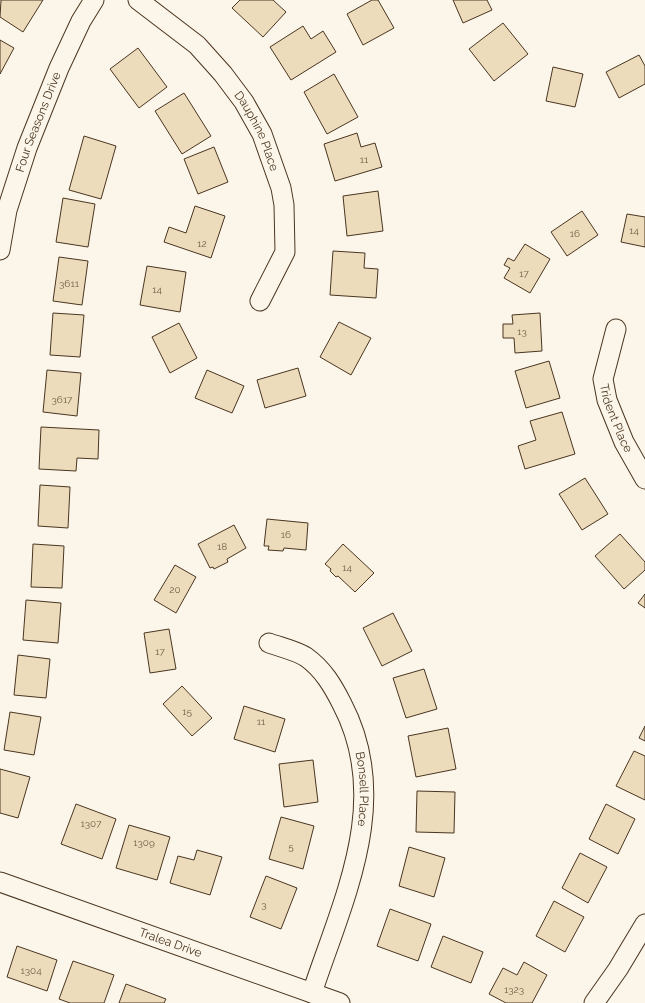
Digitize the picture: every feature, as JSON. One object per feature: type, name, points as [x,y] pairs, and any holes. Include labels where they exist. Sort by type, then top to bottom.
[{"type":"street","name":"Four Seasons Drive","points":[[0,250],[7,210],[27,148],[59,68],[81,21],[94,0]]},
{"type":"street","name":"Dauphine Place","points":[[138,0],[197,45],[223,74],[244,102],[262,134],[281,188],[284,205],[285,252],[260,301]]},
{"type":"street","name":"Trident Place","points":[[616,330],[603,379],[607,400],[624,442],[645,479]]},
{"type":"street","name":"Bonsell Place","points":[[269,643],[305,656],[326,677],[349,716],[357,743],[362,770],[364,804],[362,829],[354,870],[312,992]]},
{"type":"street","name":"Tralea Drive","points":[[0,882],[130,930],[340,1003]]},
{"type":"street","points":[[594,1003],[618,969],[645,924]]},
{"type":"building","points":[[1,0],[43,0],[23,32],[0,17]]},
{"type":"building","points":[[240,0],[273,0],[286,12],[263,37],[232,8]]},
{"type":"building","points":[[372,0],[378,0],[394,28],[363,45],[347,14]]},
{"type":"building","points":[[453,0],[487,0],[492,10],[463,23]]},
{"type":"building","points":[[503,23],[528,54],[494,81],[469,49]]},
{"type":"building","points":[[303,26],[311,39],[323,31],[336,52],[291,80],[270,47]]},
{"type":"building","points":[[0,40],[14,48],[0,74]]},
{"type":"building","points":[[138,48],[167,87],[139,108],[110,69]]},
{"type":"building","points":[[639,55],[645,66],[645,84],[619,98],[606,72]]},
{"type":"building","points":[[553,67],[583,74],[575,107],[546,101]]},
{"type":"building","points":[[334,74],[358,117],[327,134],[304,92]]},
{"type":"building","points":[[184,93],[211,136],[182,154],[155,111]]},
{"type":"building","points":[[357,133],[361,147],[375,143],[382,167],[335,181],[324,144]]},
{"type":"building","points":[[84,136],[116,146],[101,199],[69,190]]},
{"type":"building","points":[[214,147],[228,182],[198,194],[184,159]]},
{"type":"building","points":[[378,191],[383,231],[347,236],[343,196]]},
{"type":"building","points":[[63,198],[95,204],[88,247],[56,242]]},
{"type":"building","points":[[195,206],[225,216],[211,258],[164,242],[169,227],[186,233]]},
{"type":"building","points":[[582,211],[598,235],[567,256],[551,232]]},
{"type":"building","points":[[627,214],[645,217],[645,247],[621,242]]},
{"type":"building","points":[[525,244],[550,259],[530,293],[504,278],[510,268],[504,265],[508,258],[514,261]]},
{"type":"building","points":[[333,251],[365,253],[364,268],[378,269],[376,298],[330,295]]},
{"type":"building","points":[[59,257],[88,261],[82,305],[53,301]]},
{"type":"building","points":[[147,266],[186,272],[180,312],[140,305]]},
{"type":"building","points":[[53,313],[84,315],[80,357],[50,355]]},
{"type":"building","points":[[540,313],[542,351],[515,353],[514,338],[503,338],[503,324],[513,324],[512,315]]},
{"type":"building","points":[[339,322],[371,338],[351,375],[320,357]]},
{"type":"building","points":[[179,323],[197,358],[170,373],[152,337]]},
{"type":"building","points":[[549,361],[560,398],[526,408],[515,371]]},
{"type":"building","points":[[298,368],[306,396],[265,408],[257,380]]},
{"type":"building","points":[[47,370],[81,373],[77,416],[43,412]]},
{"type":"building","points":[[207,370],[244,386],[232,413],[195,398]]},
{"type":"building","points":[[562,412],[575,454],[525,469],[518,446],[536,440],[530,421]]},
{"type":"building","points":[[41,427],[99,430],[98,459],[77,458],[76,471],[39,469]]},
{"type":"building","points":[[585,478],[608,514],[582,530],[559,494]]},
{"type":"building","points":[[40,485],[70,487],[68,528],[38,526]]},
{"type":"building","points":[[267,519],[308,523],[306,550],[284,548],[283,551],[268,550],[269,546],[264,546]]},
{"type":"building","points":[[234,525],[246,548],[227,559],[228,562],[214,569],[213,567],[210,568],[198,544]]},
{"type":"building","points":[[620,534],[645,562],[645,570],[624,589],[595,556]]},
{"type":"building","points":[[33,544],[64,546],[62,588],[31,587]]},
{"type":"building","points":[[343,544],[374,573],[355,592],[338,576],[336,577],[330,571],[331,569],[325,564]]},
{"type":"building","points":[[175,565],[196,577],[176,613],[154,600]]},
{"type":"building","points":[[645,594],[645,608],[638,603]]},
{"type":"building","points":[[26,600],[61,603],[58,643],[23,640]]},
{"type":"building","points":[[393,613],[412,651],[382,666],[363,628]]},
{"type":"building","points":[[169,629],[176,669],[150,673],[144,633]]},
{"type":"building","points":[[18,655],[50,659],[46,698],[14,695]]},
{"type":"building","points":[[424,669],[437,709],[406,718],[393,678]]},
{"type":"building","points":[[182,686],[212,718],[192,736],[163,704]]},
{"type":"building","points":[[244,706],[285,719],[275,752],[234,739]]},
{"type":"building","points":[[10,712],[41,717],[34,755],[4,750]]},
{"type":"building","points":[[645,726],[645,741],[639,738]]},
{"type":"building","points":[[448,728],[456,769],[416,777],[408,736]]},
{"type":"building","points":[[634,751],[645,756],[645,800],[616,786]]},
{"type":"building","points":[[313,760],[318,802],[284,807],[279,764]]},
{"type":"building","points":[[0,769],[30,777],[18,818],[0,813]]},
{"type":"building","points":[[417,791],[455,792],[454,833],[416,832]]},
{"type":"building","points":[[76,804],[116,819],[102,859],[61,844]]},
{"type":"building","points":[[606,804],[635,819],[618,854],[589,839]]},
{"type":"building","points":[[281,817],[314,826],[303,869],[269,859]]},
{"type":"building","points":[[129,825],[170,837],[157,880],[116,868]]},
{"type":"building","points":[[409,847],[445,858],[434,897],[399,886]]},
{"type":"building","points":[[197,850],[222,857],[210,895],[170,883],[178,856],[194,860]]},
{"type":"building","points":[[580,853],[607,867],[588,903],[562,888]]},
{"type":"building","points":[[266,876],[297,888],[281,929],[250,917]]},
{"type":"building","points":[[554,901],[584,917],[565,952],[536,936]]},
{"type":"building","points":[[390,909],[431,924],[418,961],[377,946]]},
{"type":"building","points":[[443,936],[483,952],[471,983],[431,967]]},
{"type":"building","points":[[17,946],[57,960],[47,991],[7,977]]},
{"type":"building","points":[[73,961],[114,975],[104,1003],[70,1003],[59,999]]},
{"type":"building","points":[[524,962],[547,975],[532,1003],[506,1003],[489,994],[503,968],[517,975]]},
{"type":"building","points":[[126,984],[166,999],[164,1003],[119,1003]]}]
